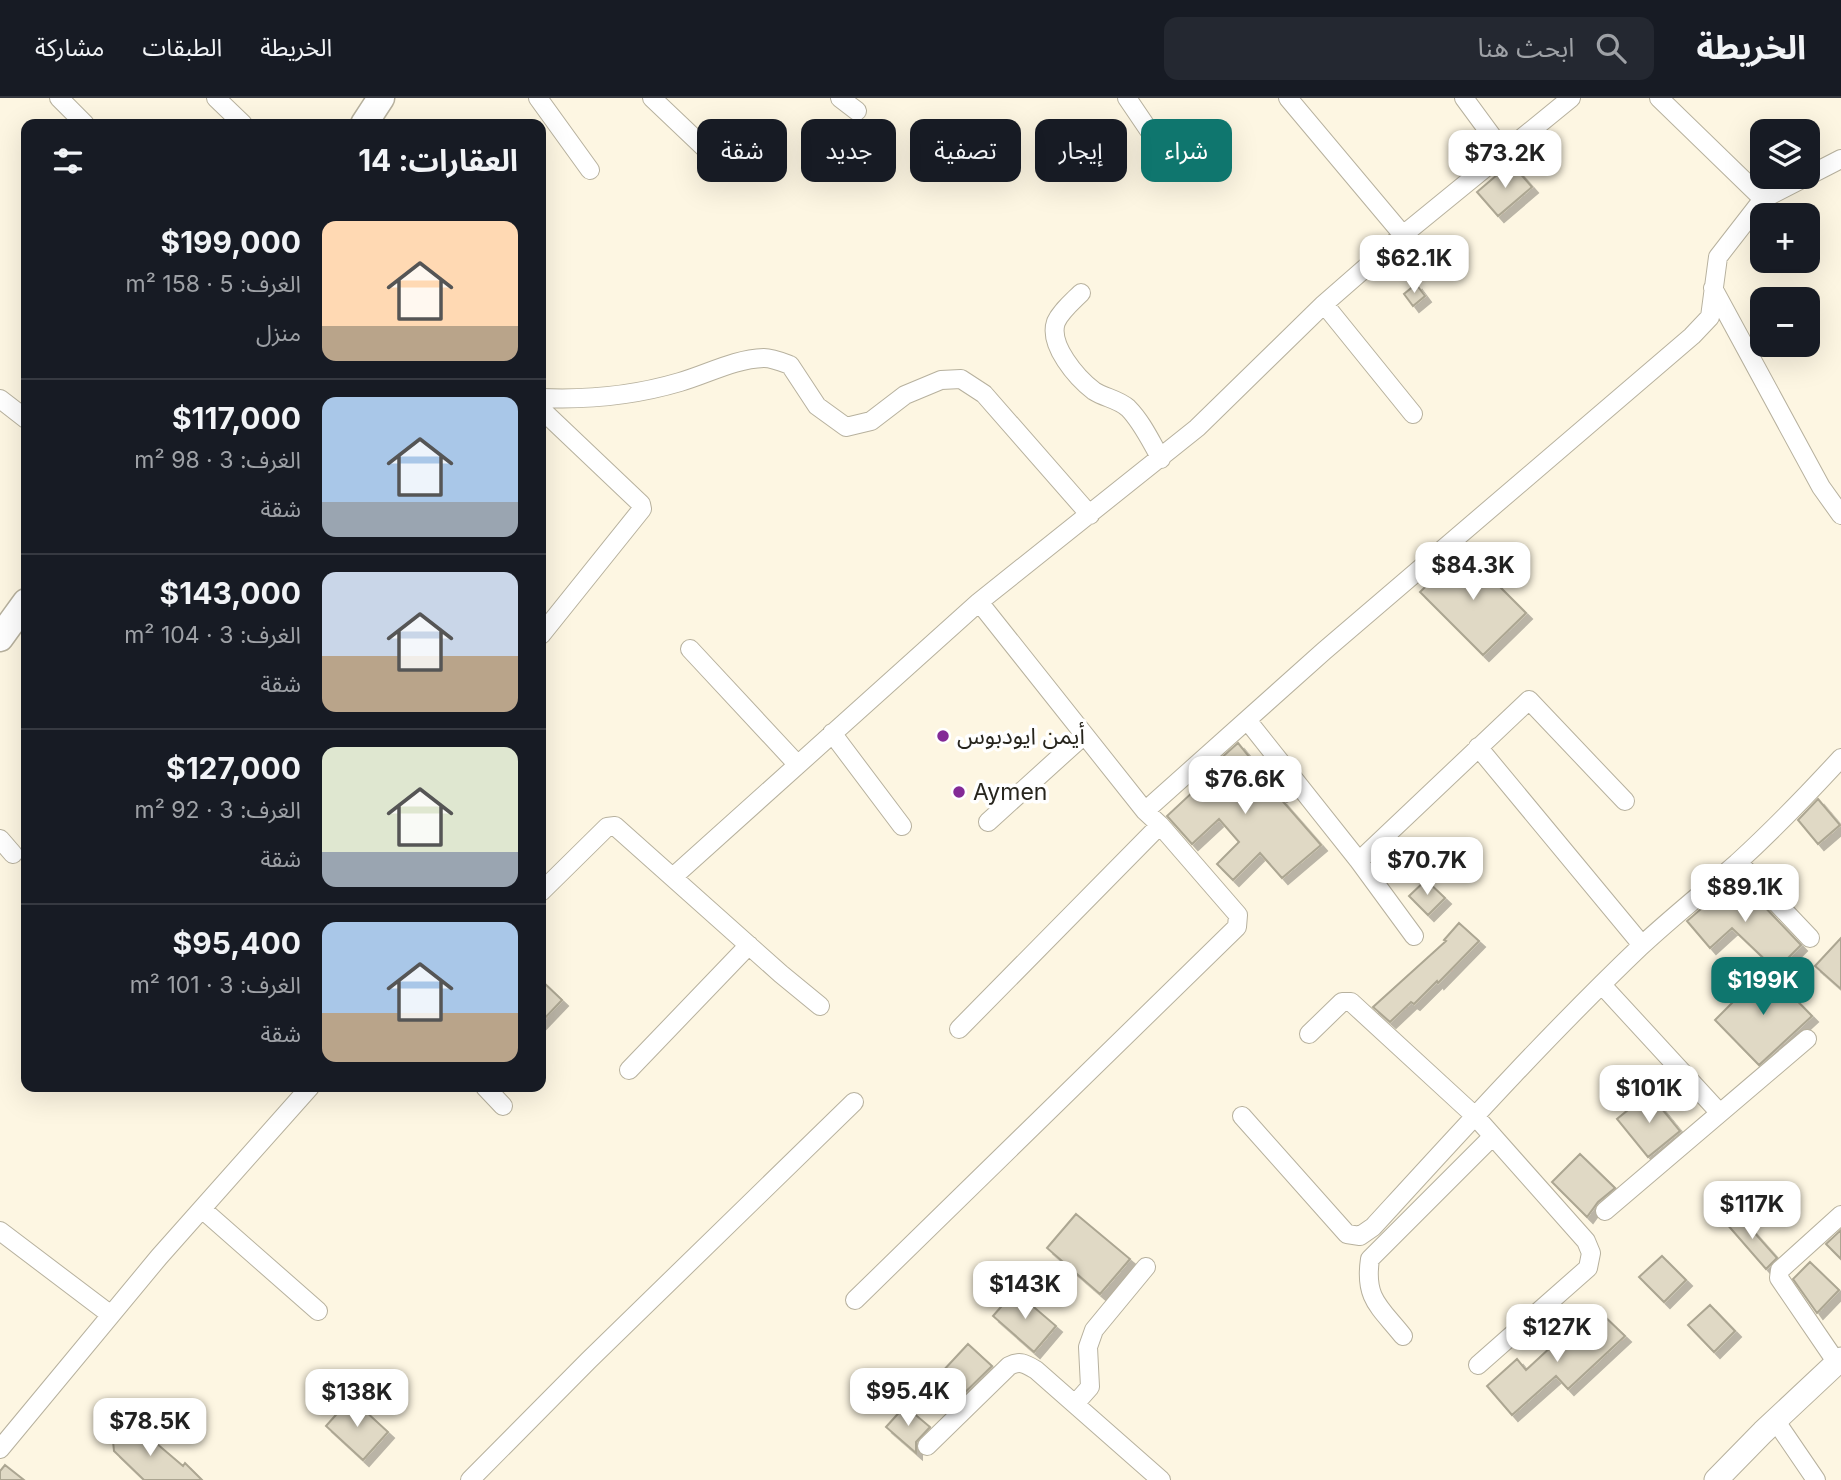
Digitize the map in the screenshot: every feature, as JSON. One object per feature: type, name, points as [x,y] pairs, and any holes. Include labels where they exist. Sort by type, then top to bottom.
[{"type":"main road","points":[[367,119],[381,98]]},
{"type":"main road","points":[[0,638],[21,609]]},
{"type":"street","points":[[60,98],[80,119]]},
{"type":"street","points":[[216,98],[238,119]]},
{"type":"street","points":[[538,98],[590,170]]},
{"type":"street","points":[[652,98],[697,141]]},
{"type":"street","points":[[840,98],[857,111]]},
{"type":"street","points":[[1127,98],[1141,119]]},
{"type":"street","points":[[1287,98],[1403,234]]},
{"type":"street","points":[[1464,98],[1503,151]]},
{"type":"street","points":[[673,877],[979,602],[1198,428],[1324,304],[1403,234],[1571,98]]},
{"type":"street","points":[[1658,98],[1763,200]]},
{"type":"street","points":[[1145,811],[1334,642],[1692,335],[1710,317],[1718,257],[1763,200],[1841,159]]},
{"type":"street","points":[[1713,288],[1821,487],[1841,515]]},
{"type":"street","points":[[1081,293],[1057,321],[1057,345],[1065,359],[1094,391],[1114,398],[1127,407],[1161,459]]},
{"type":"street","points":[[1324,304],[1413,414]]},
{"type":"street","points":[[546,398],[614,395],[679,383],[735,363],[766,358],[790,365],[817,406],[846,427],[871,421],[905,395],[941,380],[961,379],[984,394],[1090,515]]},
{"type":"street","points":[[0,399],[21,415]]},
{"type":"street","points":[[546,414],[641,504],[642,509],[546,629]]},
{"type":"street","points":[[855,1300],[1237,927],[1238,915],[1145,811],[979,602]]},
{"type":"street","points":[[690,649],[797,764]]},
{"type":"street","points":[[1359,860],[1529,700],[1625,801]]},
{"type":"street","points":[[1247,720],[1359,860],[1414,936]]},
{"type":"street","points":[[832,733],[902,826]]},
{"type":"street","points":[[988,822],[1083,736]]},
{"type":"street","points":[[1478,747],[1642,945]]},
{"type":"street","points":[[1242,1116],[1347,1234],[1360,1236],[1373,1227],[1475,1116],[1642,945],[1738,862],[1841,758]]},
{"type":"street","points":[[959,1029],[1160,825]]},
{"type":"street","points":[[546,887],[607,827],[615,826],[820,1006]]},
{"type":"street","points":[[0,839],[13,854]]},
{"type":"street","points":[[1738,862],[1811,938]]},
{"type":"street","points":[[629,1070],[749,946]]},
{"type":"street","points":[[1602,985],[1719,1112]]},
{"type":"street","points":[[1310,1034],[1342,1002],[1351,1002],[1475,1116],[1586,1241],[1591,1253],[1588,1268],[1478,1365]]},
{"type":"street","points":[[1605,1211],[1807,1038]]},
{"type":"street","points":[[0,1449],[111,1315],[306,1092]]},
{"type":"street","points":[[490,1092],[503,1106]]},
{"type":"street","points":[[471,1480],[589,1360],[854,1102]]},
{"type":"street","points":[[1403,1336],[1373,1299],[1368,1288],[1370,1259],[1493,1136]]},
{"type":"street","points":[[202,1209],[318,1311]]},
{"type":"street","points":[[1716,1480],[1839,1361],[1779,1278],[1780,1269],[1841,1215]]},
{"type":"street","points":[[0,1231],[111,1315]]},
{"type":"street","points":[[1075,1404],[1090,1387],[1088,1346],[1094,1330],[1146,1267]]},
{"type":"street","points":[[927,1446],[1009,1366],[1023,1362],[1036,1370],[1161,1480]]},
{"type":"street","points":[[1775,1420],[1816,1480]]},
{"type":"building","points":[[1511,163],[1532,187],[1498,216],[1477,192]]},
{"type":"building","points":[[1416,284],[1425,296],[1413,306],[1404,294]]},
{"type":"building","points":[[1463,550],[1526,613],[1483,655],[1420,592]]},
{"type":"building","points":[[1238,743],[1281,796],[1279,797],[1321,845],[1282,878],[1260,853],[1233,880],[1217,864],[1239,842],[1219,819],[1192,844],[1167,816],[1195,790],[1191,785]]},
{"type":"building","points":[[1818,799],[1840,825],[1818,844],[1798,820]]},
{"type":"building","points":[[1737,878],[1801,945],[1776,970],[1732,928],[1710,948],[1687,921]]},
{"type":"building","points":[[1426,880],[1445,898],[1428,915],[1409,896]]},
{"type":"building","points":[[1459,923],[1479,941],[1438,983],[1437,981],[1414,1004],[1411,1002],[1390,1022],[1373,1007],[1446,941],[1444,940]]},
{"type":"building","points":[[1841,938],[1841,989],[1815,966]]},
{"type":"building","points":[[1766,969],[1812,1016],[1759,1065],[1715,1020]]},
{"type":"building","points":[[546,985],[562,1000],[546,1017]]},
{"type":"building","points":[[1649,1093],[1680,1131],[1648,1157],[1617,1119]]},
{"type":"building","points":[[1580,1154],[1615,1188],[1598,1202],[1587,1217],[1552,1182]]},
{"type":"building","points":[[1737,1213],[1777,1258],[1766,1269],[1726,1223]]},
{"type":"building","points":[[1076,1214],[1130,1259],[1100,1294],[1047,1248]]},
{"type":"building","points":[[1841,1230],[1841,1259],[1826,1244]]},
{"type":"building","points":[[1662,1256],[1686,1280],[1664,1302],[1639,1277]]},
{"type":"building","points":[[1810,1262],[1839,1290],[1817,1313],[1793,1279]]},
{"type":"building","points":[[1015,1291],[1056,1326],[1034,1352],[993,1316]]},
{"type":"building","points":[[1710,1305],[1735,1331],[1714,1352],[1688,1325]]},
{"type":"building","points":[[1600,1312],[1625,1336],[1568,1389],[1556,1376],[1512,1415],[1487,1386],[1517,1359],[1526,1370],[1565,1334],[1572,1342]]},
{"type":"building","points":[[968,1344],[992,1366],[950,1407],[928,1387]]},
{"type":"building","points":[[351,1398],[388,1432],[363,1460],[326,1426]]},
{"type":"building","points":[[905,1406],[930,1427],[916,1442],[916,1453],[886,1427]]},
{"type":"building","points":[[131,1425],[183,1466],[185,1463],[202,1480],[144,1480],[114,1451],[113,1441],[117,1442]]},
{"type":"building","points":[[5,1465],[24,1480],[0,1480],[0,1471]]},
{"type":"place","name":"أيمن ايودبوس","points":[[943,736]]},
{"type":"place","name":"Aymen","points":[[959,792]]}]
